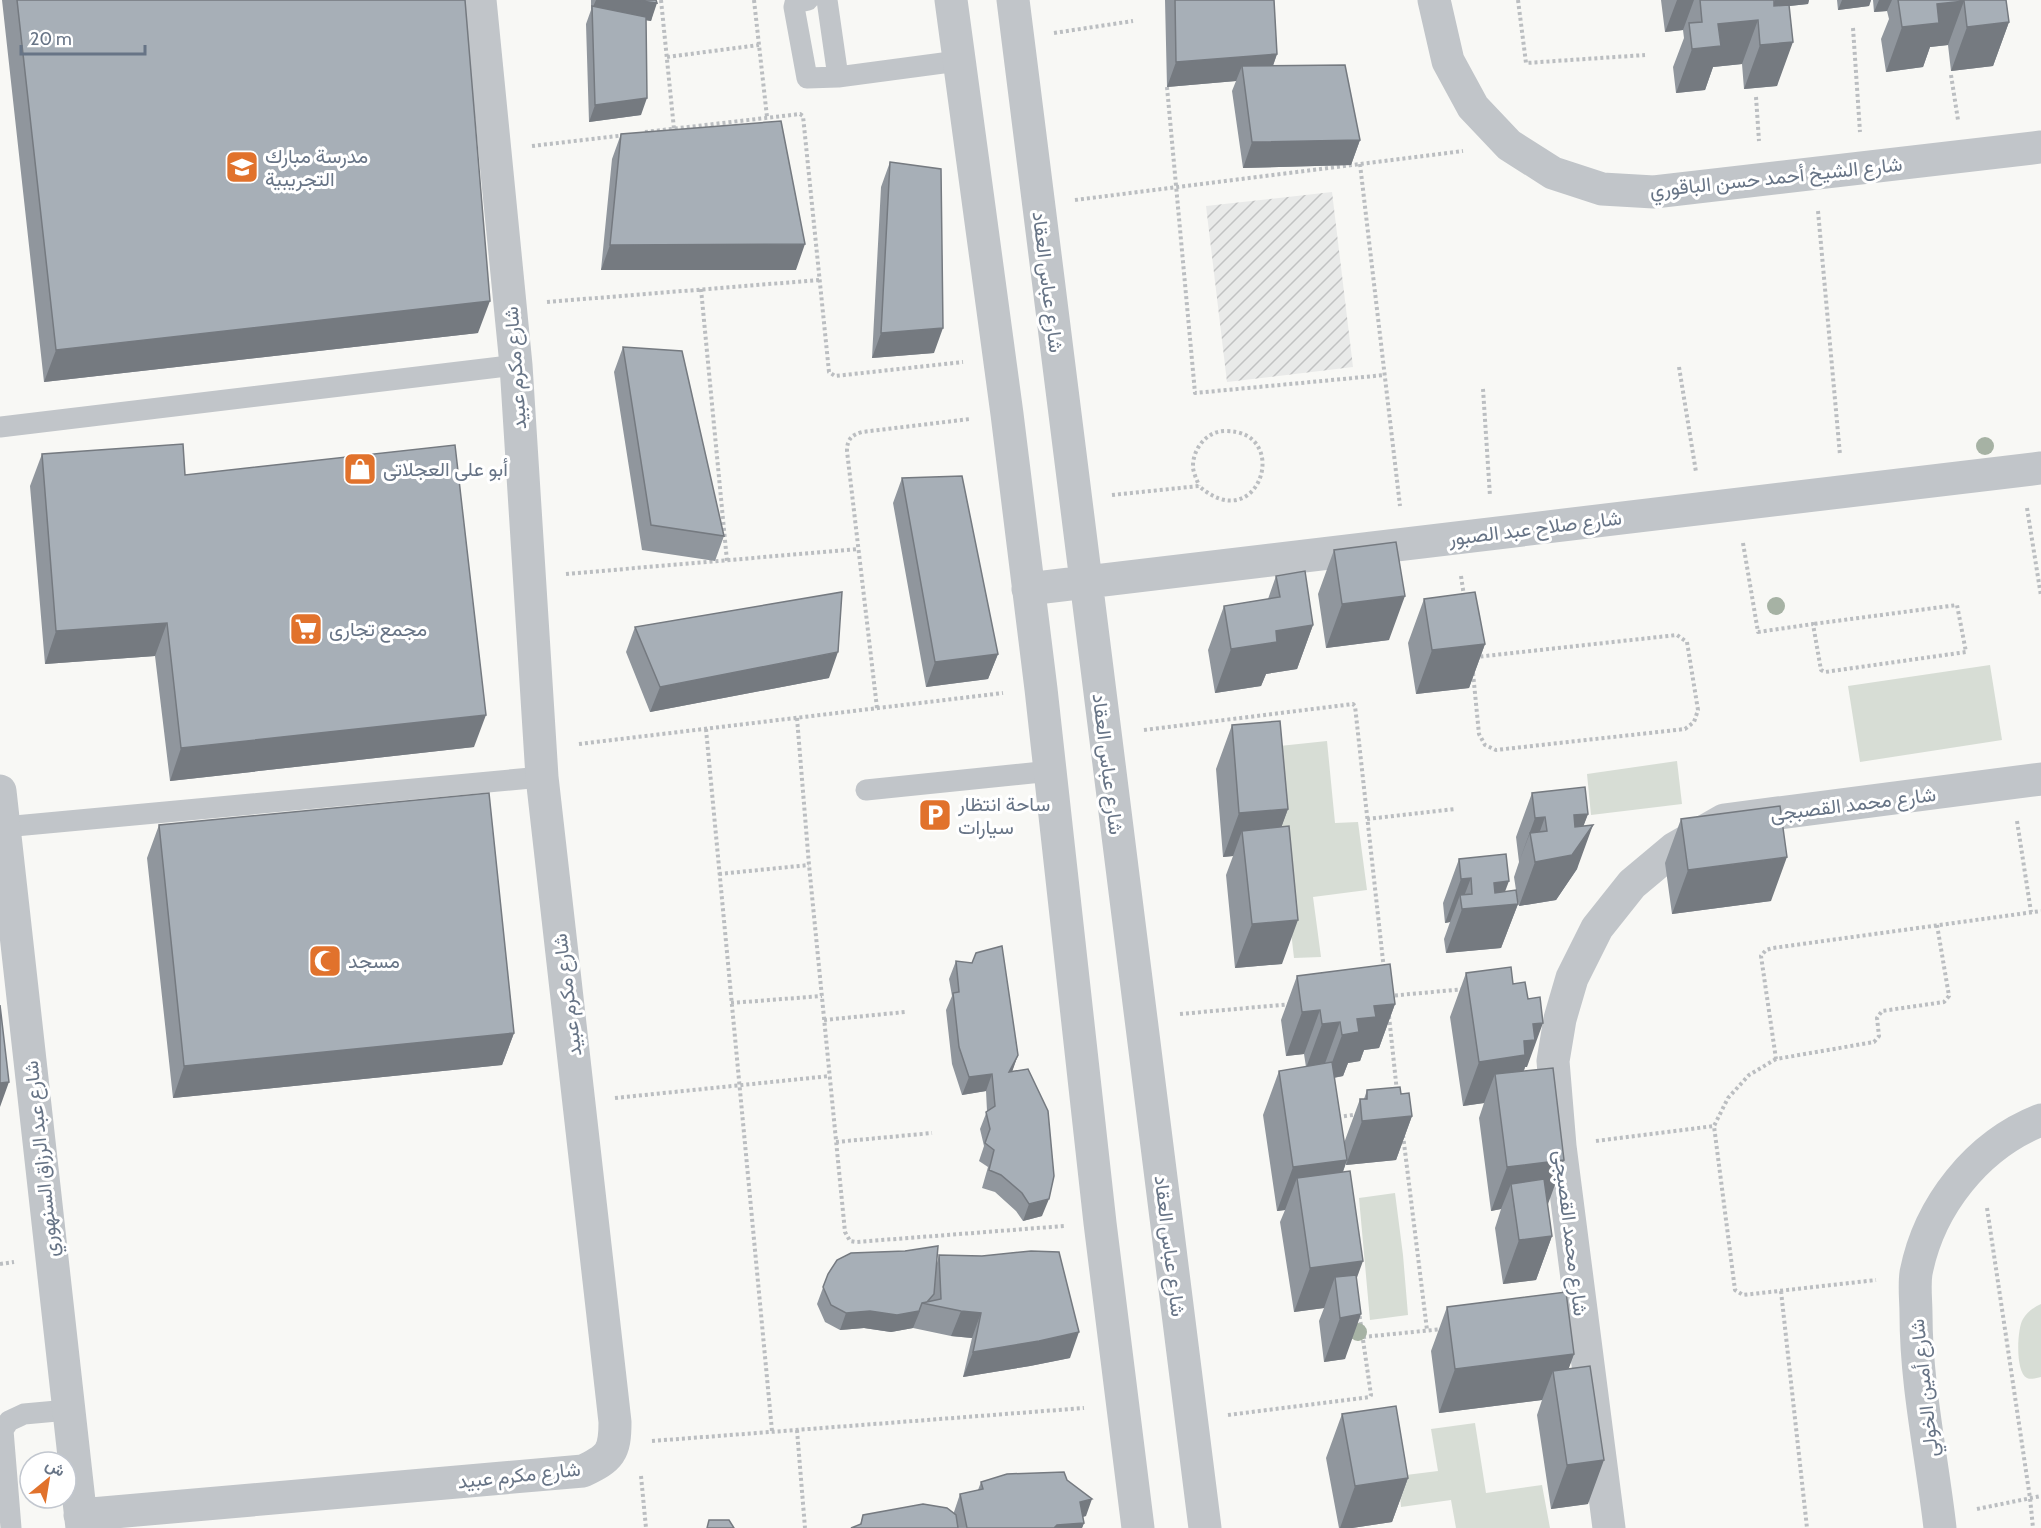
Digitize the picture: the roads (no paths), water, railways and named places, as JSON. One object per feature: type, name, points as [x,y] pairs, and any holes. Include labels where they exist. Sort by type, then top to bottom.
[{"type":"street","name":"شارع مكرم عبيد","points":[[81,1521],[583,1471],[603,1462],[627,1443],[615,1422],[540,762],[516,365],[480,0]]},
{"type":"street","points":[[951,0],[1007,414],[1041,689],[1100,1223],[1138,1528]]},
{"type":"street","name":"شارع عباس العقاد","points":[[1013,0],[1205,1528]]},
{"type":"street","name":"شارع الشيخ أحمد حسن الباقوري","points":[[1434,0],[1448,61],[1473,107],[1509,145],[1553,173],[1602,189],[1654,192],[2041,147]]},
{"type":"street","name":"شارع صلاح عبد الصبور","points":[[1028,589],[2031,469]]},
{"type":"street","name":"شارع محمد القصبجى","points":[[1609,1528],[1560,1146],[1553,1061],[1560,1019],[1572,978],[1598,928],[1632,884],[1675,848],[1724,820],[2026,781]]},
{"type":"street","name":"شارع عبد الرزاق السنهوري","points":[[0,791],[81,1521]]},
{"type":"street","name":"شارع أمين الخولي","points":[[1940,1523],[1916,1342],[1916,1275],[1928,1232],[1950,1192],[1979,1159],[2007,1138],[2041,1120]]},
{"type":"lane","points":[[808,0],[798,2],[794,7],[806,75],[811,79],[958,61]]},
{"type":"lane","points":[[827,0],[838,77]]},
{"type":"lane","points":[[0,427],[516,365]]},
{"type":"lane","points":[[4,827],[540,762]]},
{"type":"lane","points":[[866,790],[1051,771]]},
{"type":"lane","points":[[11,1528],[3,1430],[9,1421],[24,1414],[68,1410]]},
{"type":"place","name":"مدرسة مبارك التجريبية","points":[[242,167]]},
{"type":"place","name":"أبو على العجلاتى","points":[[360,469]]},
{"type":"place","name":"مجمع تجارى","points":[[306,629]]},
{"type":"place","name":"ساحة انتظار سيارات","points":[[935,815]]},
{"type":"place","name":"مسجد","points":[[325,961]]}]
